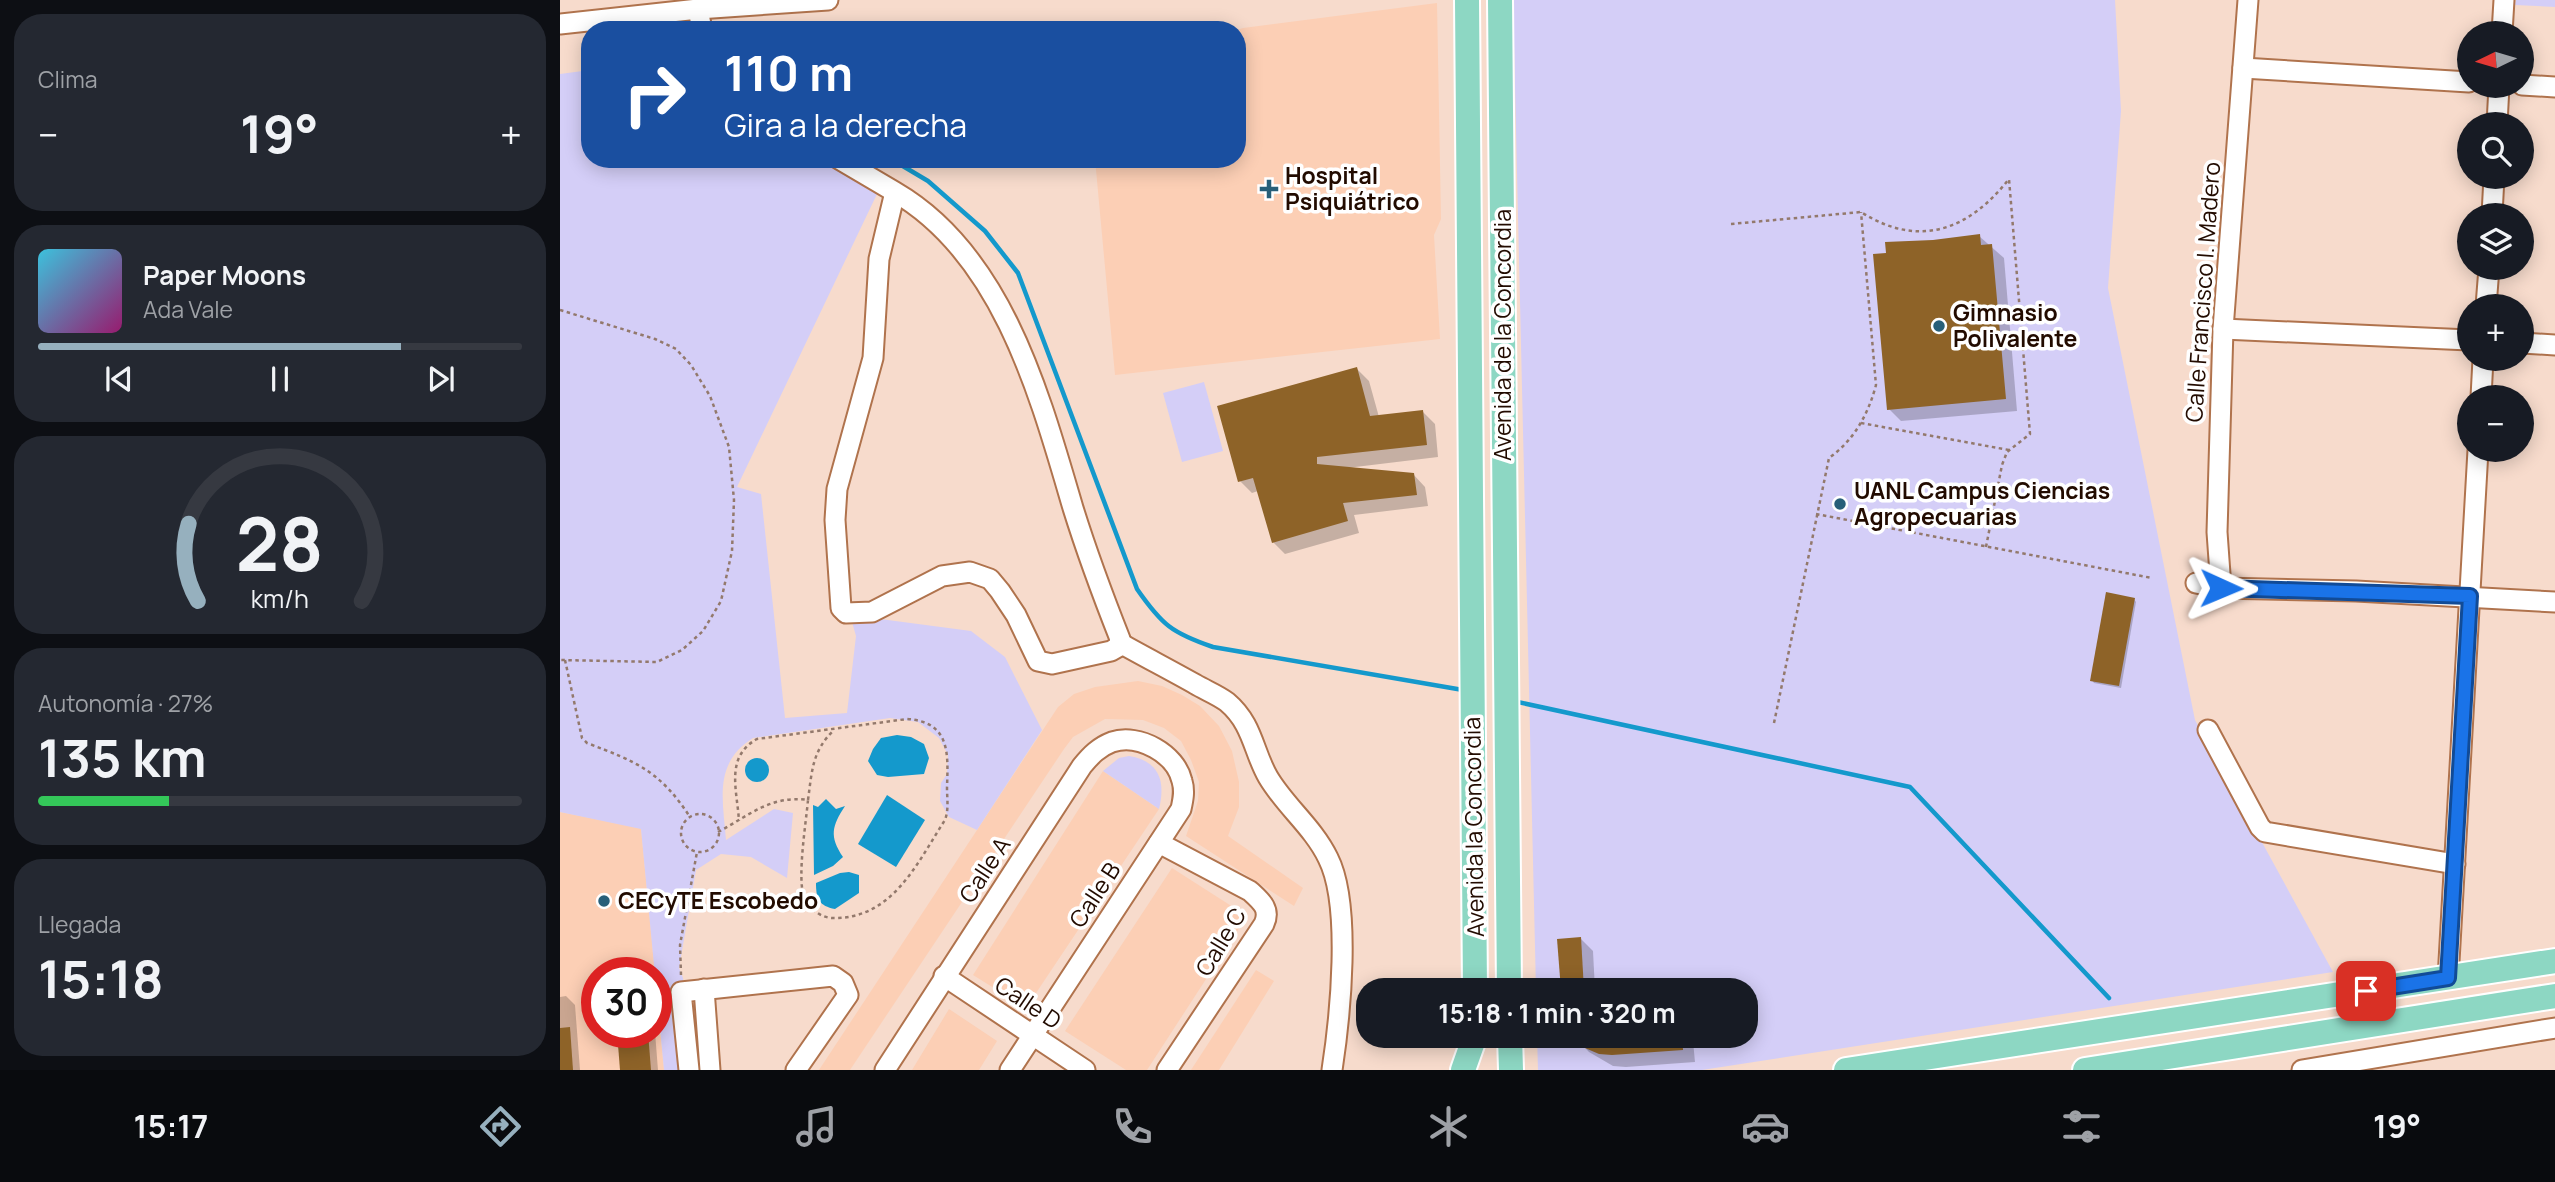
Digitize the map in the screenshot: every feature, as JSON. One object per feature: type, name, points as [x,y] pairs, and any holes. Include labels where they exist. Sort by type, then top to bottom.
[{"type":"main road","name":"Avenida de la Concordia","points":[[1467,0],[1472,664]]},
{"type":"main road","name":"Avenida de la Concordia","points":[[1500,0],[1506,670]]},
{"type":"main road","name":"Avenida la Concordia","points":[[1472,664],[1475,978]]},
{"type":"main road","name":"Avenida la Concordia","points":[[1506,670],[1510,978]]},
{"type":"main road","points":[[1846,1070],[2555,961]]},
{"type":"main road","points":[[2085,1070],[2200,1061],[2555,996]]},
{"type":"main road","points":[[1463,1070],[1471,1048]]},
{"type":"main road","points":[[1475,1048],[1476,1070]]},
{"type":"street","points":[[588,21],[698,9],[828,0]]},
{"type":"street","name":"Calle Francisco I. Madero","points":[[2221,588],[2217,532],[2223,329],[2248,0]]},
{"type":"street","points":[[2503,21],[2504,0]]},
{"type":"street","points":[[698,9],[700,21]]},
{"type":"street","points":[[560,24],[581,22]]},
{"type":"street","points":[[2243,68],[2457,81]]},
{"type":"street","points":[[2534,86],[2555,87]]},
{"type":"street","points":[[854,168],[920,207],[946,233],[980,274],[1012,331],[1059,455],[1088,555],[1120,643],[1227,702],[1244,719],[1271,781],[1312,831],[1330,860],[1339,898],[1342,972],[1339,1027],[1332,1070]]},
{"type":"street","points":[[895,192],[879,259],[873,358],[837,489],[835,520],[841,608],[846,613],[872,611],[942,576],[970,572],[990,579],[1000,591],[1016,615],[1034,656],[1045,664],[1111,651],[1120,643]]},
{"type":"street","points":[[2223,329],[2457,339]]},
{"type":"street","points":[[2534,344],[2555,345]]},
{"type":"street","points":[[2448,978],[2477,462]]},
{"type":"street","points":[[2196,583],[2221,588],[2470,596],[2555,602]]},
{"type":"street","points":[[2208,730],[2265,832],[2455,864]]},
{"type":"street","name":"Calle A","points":[[885,1070],[1082,766],[1096,750],[1114,741],[1131,740],[1154,747]]},
{"type":"street","name":"Calle B","points":[[1016,1068],[1032,1035],[1181,809],[1184,795],[1177,769],[1171,760],[1154,747]]},
{"type":"street","name":"Calle C","points":[[1159,843],[1250,891],[1262,901],[1267,916],[1167,1070]]},
{"type":"street","points":[[689,1070],[681,992],[833,976],[843,983],[848,995],[796,1070]]},
{"type":"street","name":"Calle D","points":[[944,976],[1085,1070]]},
{"type":"street","points":[[704,989],[710,1070]]},
{"type":"street","points":[[2302,1070],[2555,1028]]},
{"type":"path","points":[[1731,224],[1861,212],[1879,223],[1903,230],[1950,226],[1968,219],[1986,205],[2009,179],[2030,434],[2009,450],[2001,465],[1986,547]]},
{"type":"path","points":[[1774,723],[1829,458],[1845,444],[1861,423],[1872,397],[1876,376],[1861,212]]},
{"type":"path","points":[[560,310],[655,339],[676,349],[691,365],[710,396],[729,447],[734,500],[732,551],[721,601],[703,631],[682,650],[657,662],[560,660]]},
{"type":"path","points":[[1861,423],[2009,450]]},
{"type":"path","points":[[1816,514],[2152,578]]},
{"type":"path","points":[[565,660],[582,738],[587,743],[649,770],[675,794],[690,817]]},
{"type":"path","points":[[739,821],[736,763],[741,751],[757,739],[836,728],[907,719],[921,720],[944,738],[948,751],[948,809],[946,820],[900,889],[863,914],[829,918],[814,911],[804,898],[802,880],[814,758],[836,728]]},
{"type":"path","points":[[718,832],[776,800],[789,797],[808,800]]},
{"type":"path","points":[[695,815],[708,817],[717,826],[718,832],[710,849],[697,852],[686,846],[682,840],[682,828],[690,817],[695,815]]},
{"type":"path","points":[[681,992],[680,946],[697,852]]},
{"type":"shaded area","name":"UANL Campus Ciencias Agropecuarias","points":[[1513,0],[2115,0],[2121,111],[2108,288],[2195,720],[2333,972],[1702,1070],[1538,1070],[1537,1048],[1758,1048],[1758,978],[1536,978]]},
{"type":"shaded area","points":[[2516,0],[2555,0],[2555,7],[2515,5]]},
{"type":"shaded area","name":"Hospital Psiquiátrico","points":[[1437,3],[1441,219],[1434,235],[1440,339],[1115,375],[1096,168],[1246,168],[1246,28]]},
{"type":"shaded area","points":[[581,71],[581,168],[835,168],[877,194],[737,487],[761,494],[785,718],[847,713],[856,636],[850,615],[971,631],[1005,657],[1042,730],[977,830],[949,817],[940,801],[941,783],[947,774],[948,755],[939,738],[918,722],[890,718],[753,738],[740,748],[731,759],[723,783],[726,840],[774,809],[793,813],[787,878],[751,857],[721,854],[696,870],[679,968],[683,978],[692,1070],[664,1070],[662,1048],[672,1048],[672,957],[653,957],[641,829],[560,812],[560,74]]},
{"type":"shaded area","points":[[1204,382],[1223,451],[1182,462],[1163,393]]},
{"type":"shaded area","points":[[1138,681],[1162,686],[1182,695],[1200,706],[1219,726],[1232,751],[1239,782],[1239,807],[1228,836],[1303,888],[1294,906],[1186,836],[1198,801],[1199,782],[1181,741],[1164,728],[1143,720],[1105,719],[1073,737],[1064,749],[850,1070],[819,1070],[1058,707],[1074,694],[1095,687]]},
{"type":"shaded area","points":[[1129,756],[1147,762],[1158,774],[1161,790],[1159,809],[1103,771],[1119,758]]},
{"type":"shaded area","points":[[1103,771],[1159,809],[1026,1008],[973,975]]},
{"type":"shaded area","name":"CECyTE Escobedo","points":[[560,812],[641,828],[653,957],[581,957],[581,1048],[662,1048],[664,1070],[560,1070]]},
{"type":"shaded area","points":[[1172,868],[1247,916],[1147,1070],[1126,1070],[1065,1031]]},
{"type":"shaded area","points":[[1256,970],[1274,981],[1219,1070],[1191,1070]]},
{"type":"shaded area","points":[[949,1009],[997,1041],[979,1070],[912,1070]]},
{"type":"water","points":[[897,735],[911,737],[924,744],[929,758],[924,774],[888,777],[877,775],[868,761],[873,749],[881,738]]},
{"type":"water","points":[[757,758],[768,765],[769,770],[762,781],[757,782],[746,775],[745,770],[752,759]]},
{"type":"water","points":[[887,795],[925,820],[896,867],[858,844]]},
{"type":"water","points":[[826,799],[836,809],[845,806],[834,831],[843,857],[833,866],[814,875],[813,805],[818,807]]},
{"type":"water","points":[[849,872],[859,875],[859,893],[835,909],[822,904],[816,883]]},
{"type":"building","name":"Gimnasio Polivalente","points":[[1980,234],[1981,245],[1992,244],[2006,399],[1887,410],[1873,254],[1886,253],[1885,242]]},
{"type":"building","points":[[1357,367],[1370,416],[1423,410],[1427,445],[1317,457],[1317,464],[1414,473],[1417,495],[1343,503],[1348,521],[1272,543],[1253,478],[1238,482],[1217,406]]},
{"type":"building","points":[[2106,592],[2135,598],[2119,686],[2090,681]]},
{"type":"building","points":[[1581,937],[1583,978],[1560,978],[1557,939]]},
{"type":"building","points":[[570,1027],[573,1070],[560,1070],[560,1028]]},
{"type":"building","points":[[618,1048],[649,1048],[651,1070],[620,1070]]},
{"type":"building","points":[[1585,1048],[1683,1050],[1612,1055],[1599,1054]]},
{"type":"waterway","points":[[906,168],[928,181],[985,231],[1018,273],[1137,589],[1161,619],[1187,637],[1213,647],[1463,690]]},
{"type":"waterway","points":[[1513,701],[1910,787],[2109,998]]},
{"type":"place","name":"Hospital Psiquiátrico","points":[[1269,189]]},
{"type":"place","name":"Gimnasio Polivalente","points":[[1939,326]]},
{"type":"place","name":"UANL Campus Ciencias Agropecuarias","points":[[1840,504]]},
{"type":"place","name":"CECyTE Escobedo","points":[[604,901]]},
{"type":"route","points":[[2221,588],[2470,596],[2448,978],[2366,991]]}]
